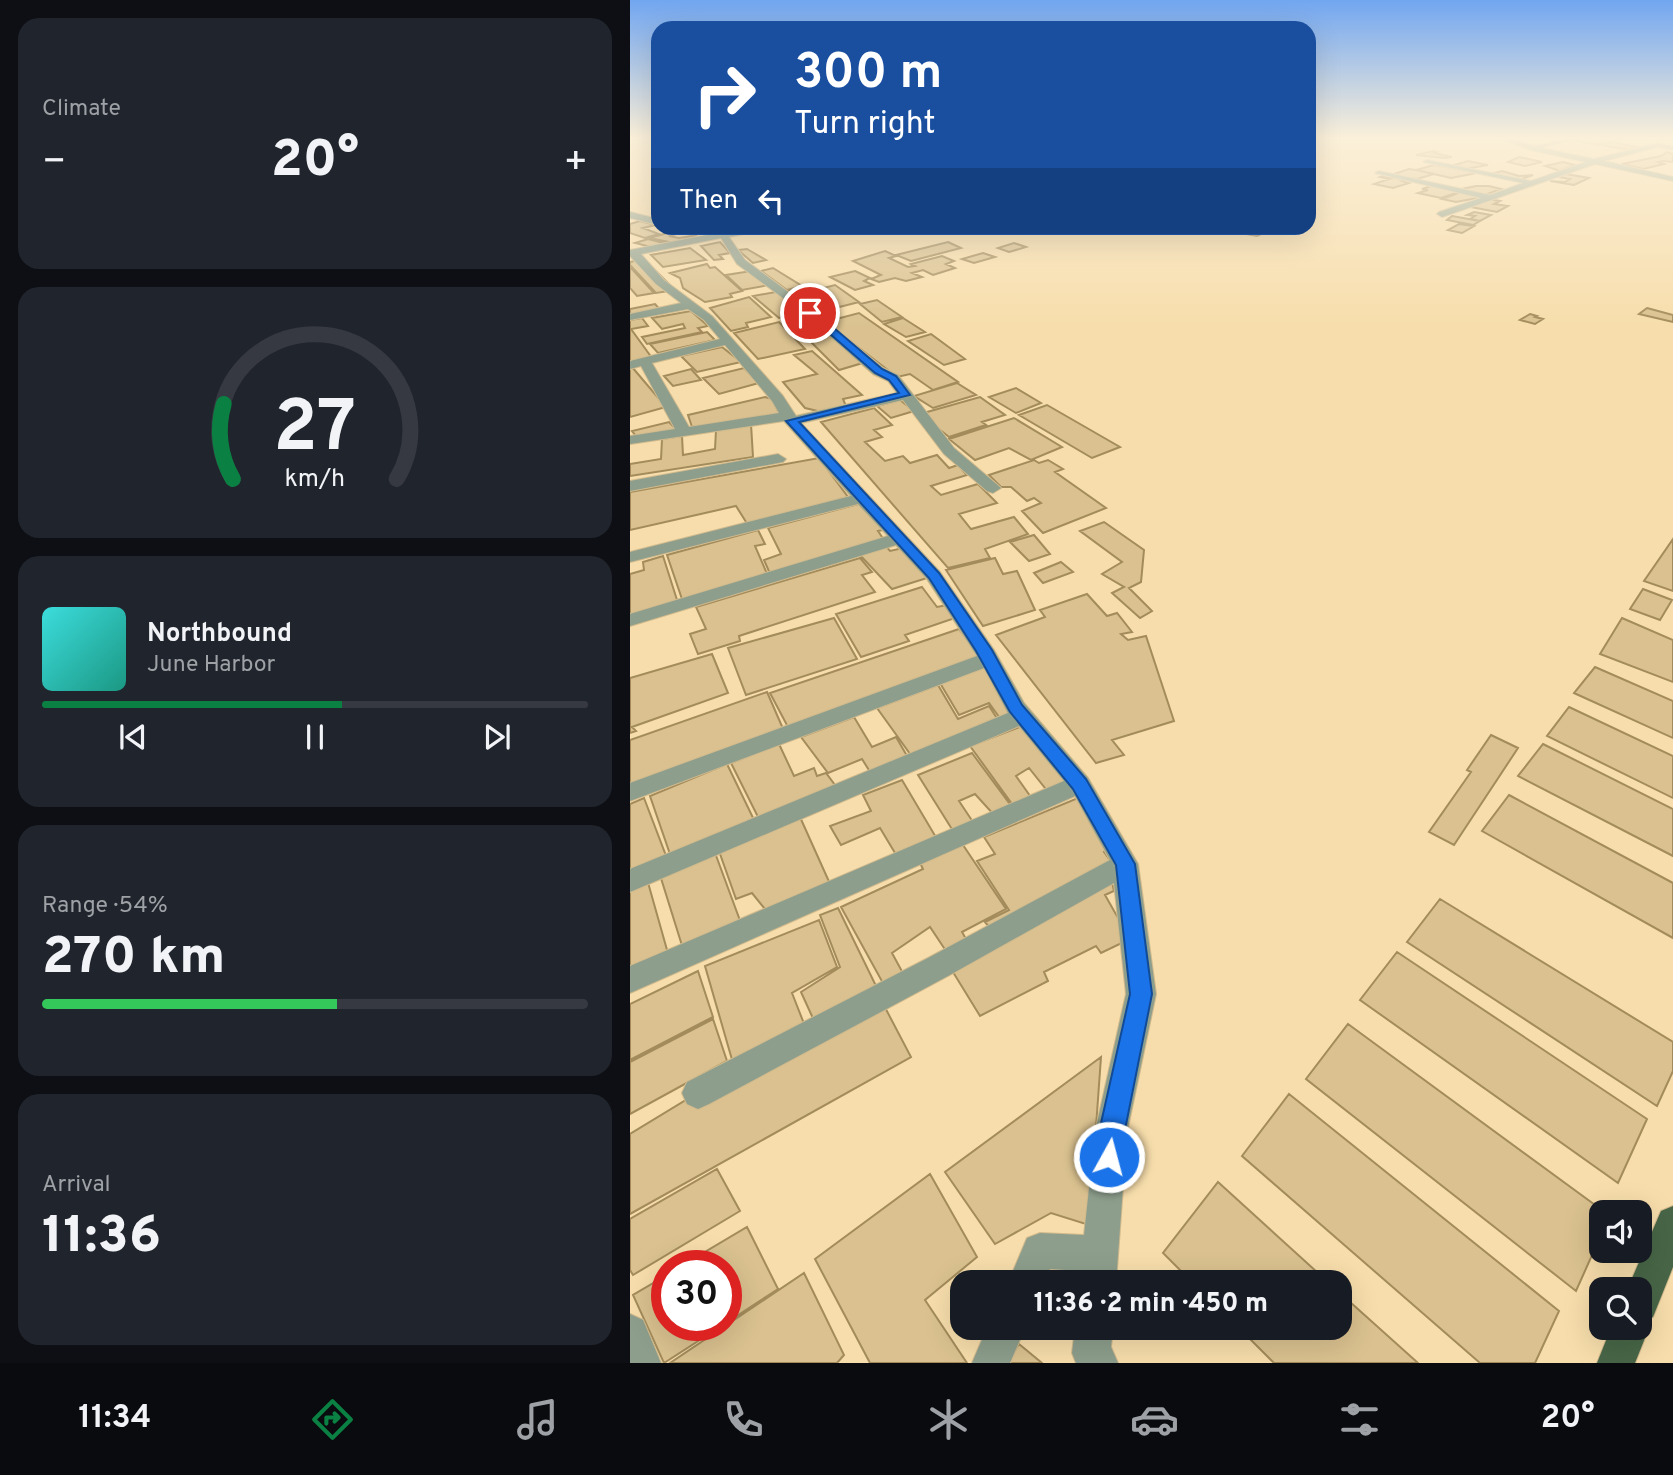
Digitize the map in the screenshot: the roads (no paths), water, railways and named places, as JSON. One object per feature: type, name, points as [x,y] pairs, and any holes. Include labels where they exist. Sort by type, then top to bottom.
[{"type":"main road","points":[[1651,1277],[1673,1223]]},
{"type":"main road","points":[[1616,1363],[1625,1340]]},
{"type":"street","points":[[1442,214],[1476,202]]},
{"type":"street","points":[[630,215],[651,220]]},
{"type":"street","points":[[719,235],[724,236],[741,261],[810,313],[878,371],[893,378],[949,451],[993,488]]},
{"type":"street","points":[[728,235],[630,253],[635,253],[677,298],[708,318],[779,400],[790,418],[934,576],[1022,716],[1080,784],[1125,864],[1141,994],[1111,1132],[1099,1269],[1040,1251],[1032,1270]]},
{"type":"street","points":[[630,317],[677,298]]},
{"type":"street","points":[[684,431],[637,363],[726,341]]},
{"type":"street","points":[[630,440],[790,418],[905,395]]},
{"type":"street","points":[[630,486],[778,460]]},
{"type":"street","points":[[630,556],[861,498]]},
{"type":"street","points":[[630,620],[900,538]]},
{"type":"street","points":[[630,792],[988,659]]},
{"type":"street","points":[[630,881],[1022,716]]},
{"type":"street","points":[[630,981],[1080,784]]},
{"type":"street","points":[[698,1093],[938,967],[1125,864]]},
{"type":"street","points":[[991,1363],[1001,1340]]}]
